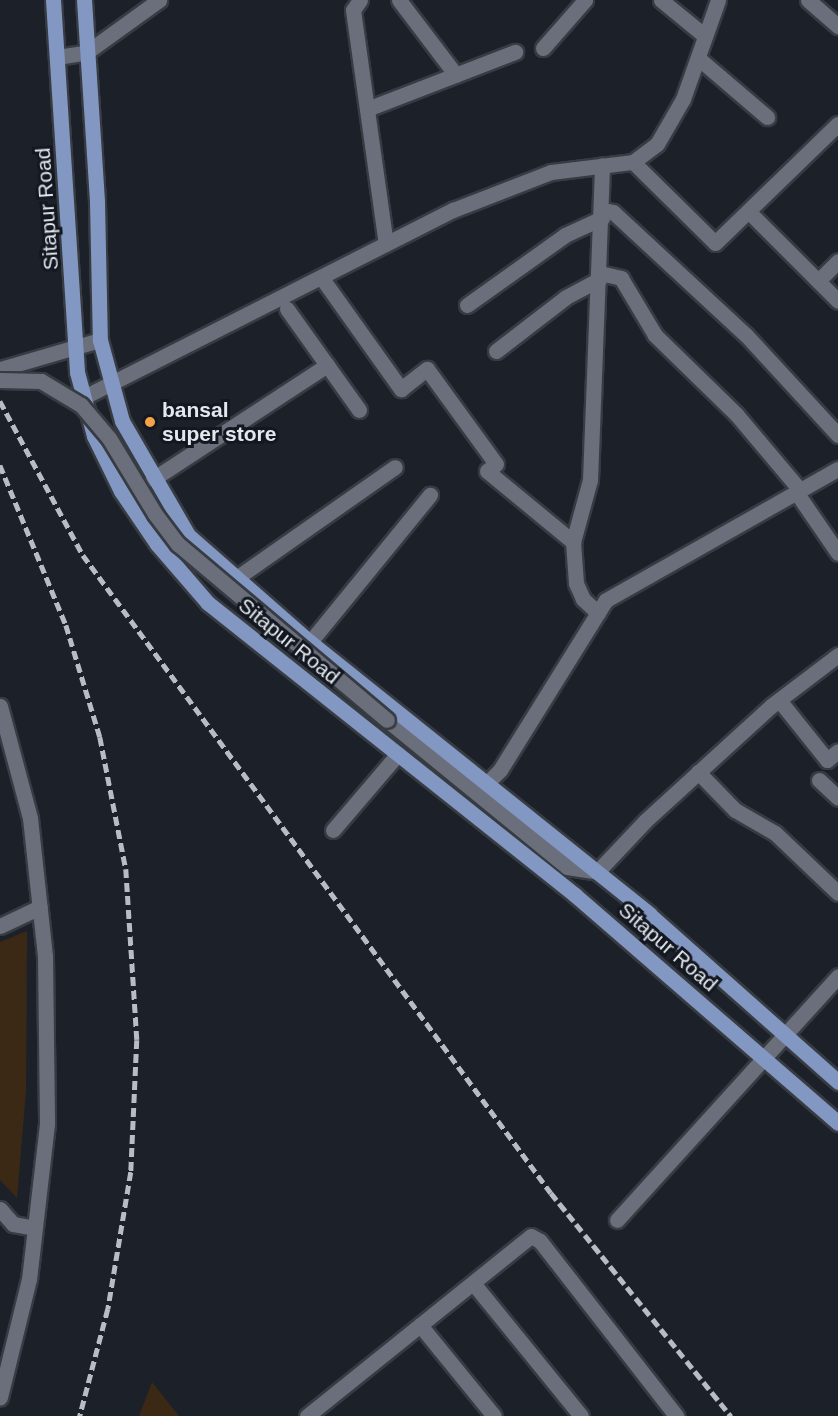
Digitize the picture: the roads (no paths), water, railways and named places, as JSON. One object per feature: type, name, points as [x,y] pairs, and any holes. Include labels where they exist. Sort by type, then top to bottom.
[{"type":"main road","name":"Sitapur Road","points":[[53,0],[71,236],[73,346],[94,436],[121,491],[180,575],[254,640],[575,895],[838,1123]]},
{"type":"main road","name":"Sitapur Road","points":[[84,0],[97,202],[99,340],[122,421],[153,479],[188,535],[235,579],[310,642],[488,782],[597,872],[838,1082]]},
{"type":"street","points":[[57,57],[87,52],[159,0]]},
{"type":"street","points":[[360,0],[353,10],[386,244]]},
{"type":"street","points":[[399,0],[456,75]]},
{"type":"street","points":[[543,48],[585,0]]},
{"type":"street","points":[[661,0],[705,36]]},
{"type":"street","points":[[84,397],[453,210],[551,172],[633,162],[657,144],[683,99],[718,0]]},
{"type":"street","points":[[808,0],[838,26]]},
{"type":"street","points":[[367,109],[515,52]]},
{"type":"street","points":[[698,58],[767,117]]},
{"type":"street","points":[[633,162],[715,243],[838,124]]},
{"type":"street","points":[[598,613],[583,598],[576,583],[573,542],[590,480],[600,276],[602,165]]},
{"type":"street","points":[[748,211],[838,301]]},
{"type":"street","points":[[467,305],[565,235],[602,214],[613,212],[746,335],[838,435]]},
{"type":"street","points":[[818,281],[838,261]]},
{"type":"street","points":[[496,351],[566,297],[600,276],[621,278],[655,335],[736,414],[798,491],[838,554]]},
{"type":"street","points":[[321,277],[401,389],[427,369],[496,464],[487,471],[573,542]]},
{"type":"street","points":[[287,309],[359,410]]},
{"type":"street","points":[[0,369],[99,340]]},
{"type":"street","points":[[153,479],[327,365]]},
{"type":"street","points":[[0,380],[41,381],[81,405],[109,438],[155,514],[178,544],[387,720],[567,867],[597,872],[698,772],[779,700],[838,654]]},
{"type":"street","points":[[235,579],[395,467]]},
{"type":"street","points":[[488,782],[500,770],[606,600],[838,469]]},
{"type":"street","points":[[310,642],[430,495]]},
{"type":"street","points":[[779,700],[827,760],[838,751]]},
{"type":"street","points":[[0,706],[30,818],[45,956],[47,1124],[29,1279],[0,1397]]},
{"type":"street","points":[[333,830],[398,754]]},
{"type":"street","points":[[0,766],[15,760]]},
{"type":"street","points":[[698,772],[735,810],[775,833],[838,894]]},
{"type":"street","points":[[819,780],[838,798]]},
{"type":"street","points":[[567,867],[575,895]]},
{"type":"street","points":[[0,926],[40,907]]},
{"type":"street","points":[[617,1220],[762,1057],[838,976]]},
{"type":"street","points":[[0,1209],[13,1224],[35,1228]]},
{"type":"street","points":[[307,1416],[531,1236],[540,1241],[676,1416]]},
{"type":"street","points":[[473,1283],[581,1416]]},
{"type":"street","points":[[420,1325],[486,1413]]},
{"type":"railway","points":[[0,401],[83,555],[551,1193],[731,1416]]},
{"type":"railway","points":[[0,465],[66,625],[100,737],[126,869],[137,1040],[131,1172],[108,1309],[80,1416]]},
{"type":"place","name":"bansal super store","points":[[150,422]]}]
